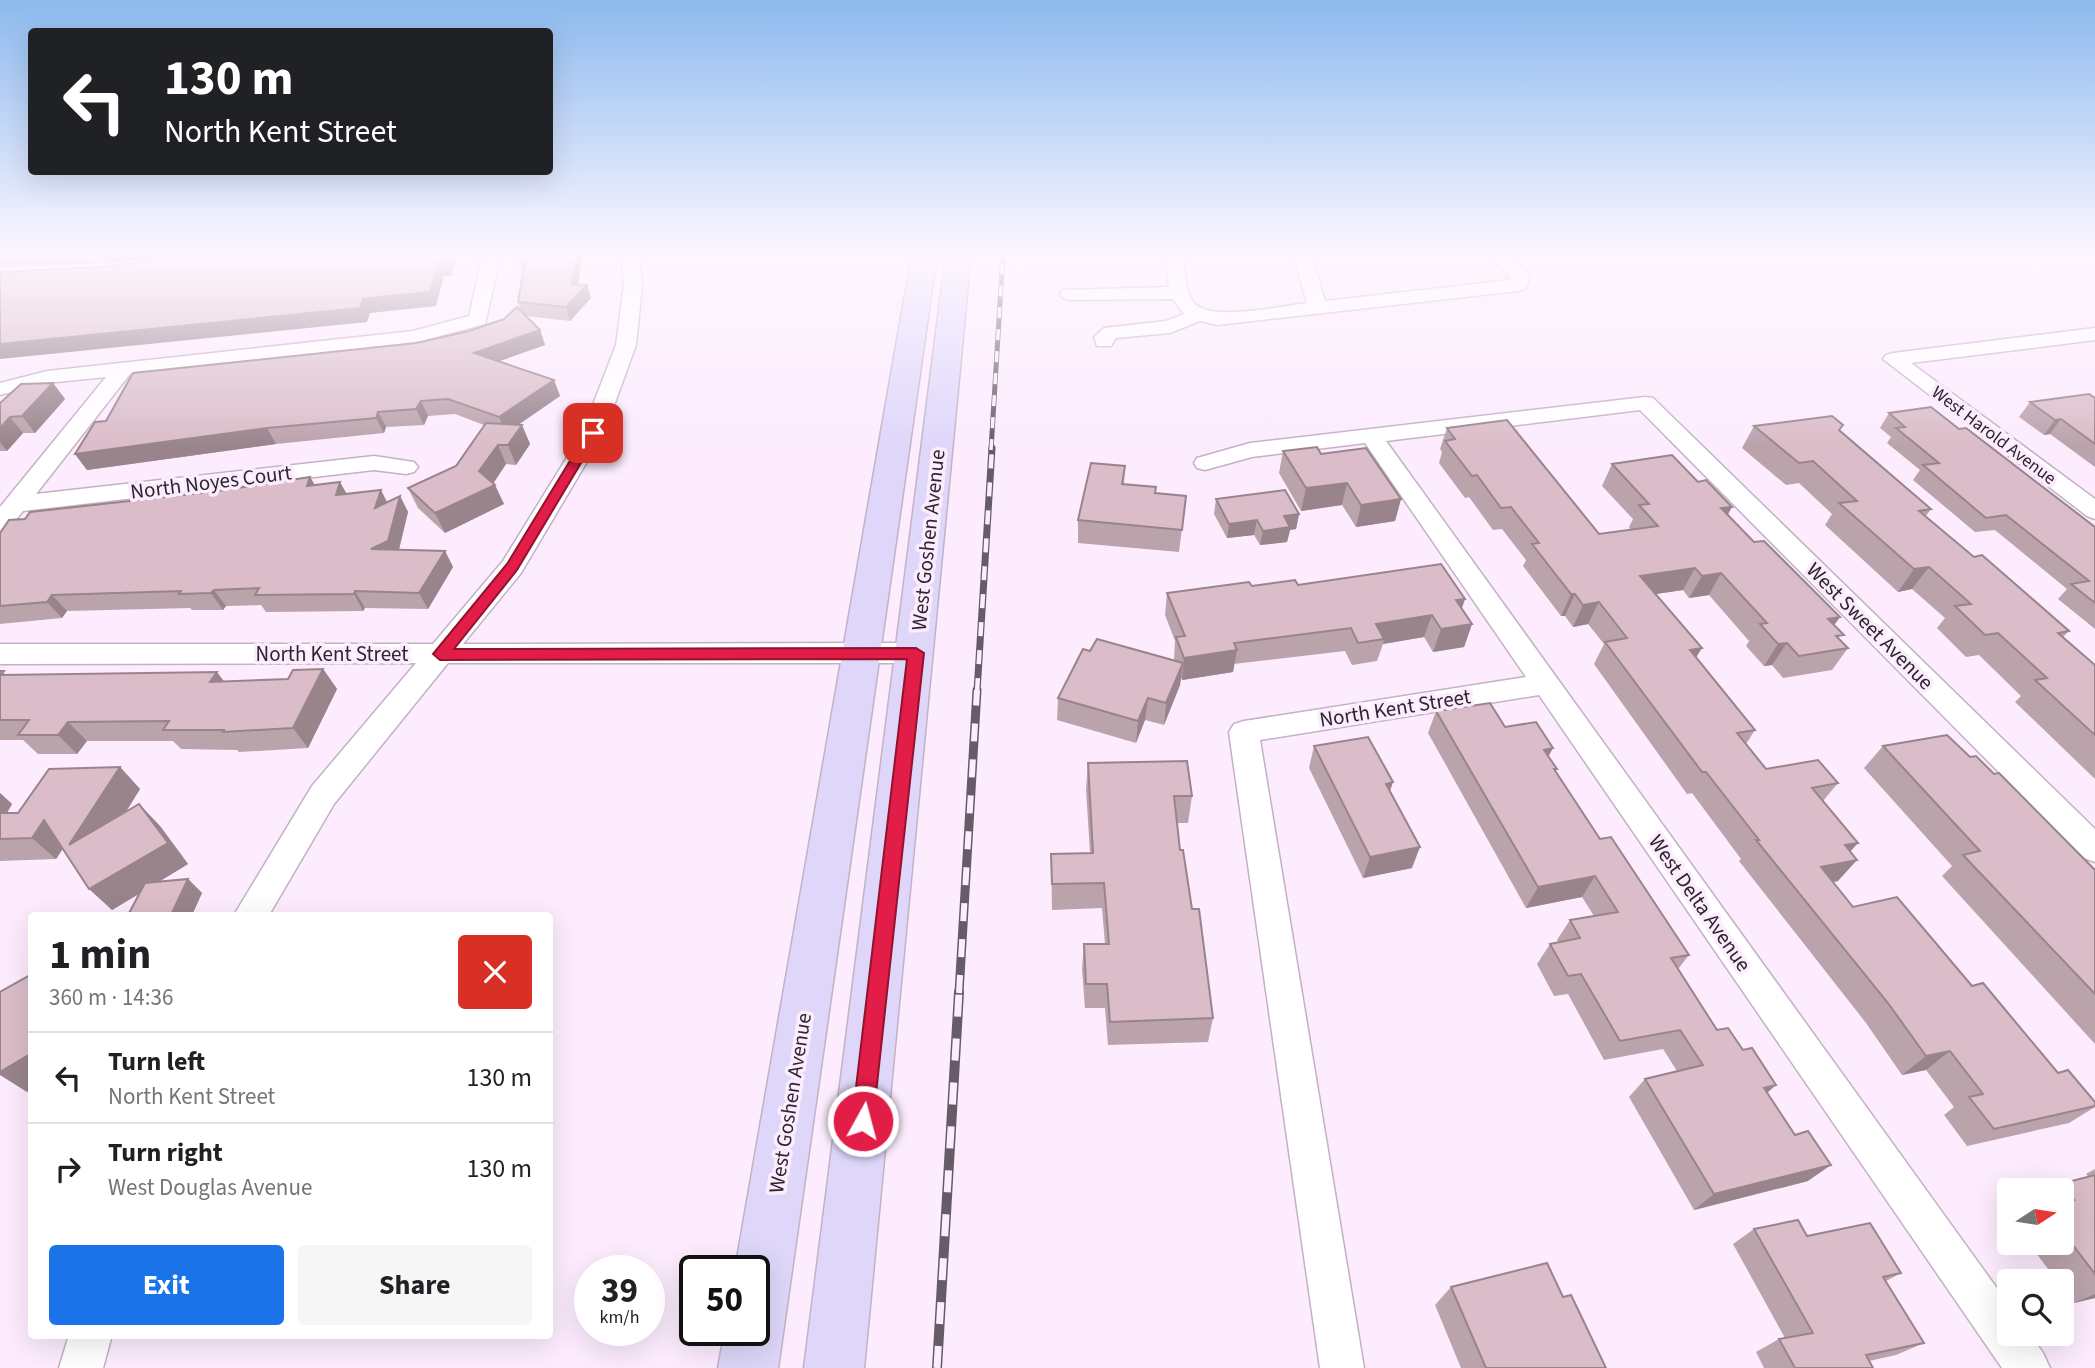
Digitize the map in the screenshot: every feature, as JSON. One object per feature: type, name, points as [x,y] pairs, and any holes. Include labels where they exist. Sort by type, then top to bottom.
[{"type":"main road","name":"West Goshen Avenue","points":[[766,1255],[915,318]]},
{"type":"main road","name":"West Goshen Avenue","points":[[834,1368],[952,318]]},
{"type":"main road","name":"West Goshen Avenue","points":[[748,1368],[751,1346]]},
{"type":"street","points":[[0,389],[47,377],[414,337],[478,318]]},
{"type":"street","points":[[253,912],[323,795],[512,567],[593,433],[626,345],[630,318]]},
{"type":"street","points":[[1104,342],[1104,337],[1111,332],[1170,327],[1186,318]]},
{"type":"street","points":[[1209,318],[1238,318]]},
{"type":"street","name":"West Harold Avenue","points":[[2095,334],[1893,359],[2095,511]]},
{"type":"street","points":[[0,523],[123,370]]},
{"type":"street","name":"West Sweet Avenue","points":[[1372,437],[1645,403],[2095,849]]},
{"type":"street","points":[[1205,463],[1250,450],[1372,437]]},
{"type":"street","name":"West Delta Avenue","points":[[1372,437],[2028,1368]]},
{"type":"street","name":"North Noyes Court","points":[[15,504],[374,463],[406,467]]},
{"type":"street","name":"North Kent Street","points":[[0,654],[916,653]]},
{"type":"street","name":"North Kent Street","points":[[1342,1368],[1244,732],[1546,684]]},
{"type":"street","points":[[80,1368],[90,1339]]},
{"type":"building","points":[[0,318],[262,318],[0,344]]},
{"type":"building","points":[[528,318],[540,330],[474,353],[554,380],[499,417],[448,399],[421,401],[416,409],[378,412],[376,418],[267,428],[75,454],[95,422],[106,421],[133,373],[416,343],[469,331],[504,319]]},
{"type":"building","points":[[53,383],[22,416],[10,417],[0,428],[0,403],[21,384]]},
{"type":"building","points":[[2089,394],[2095,398],[2095,444],[2061,419],[2055,420],[2030,402]]},
{"type":"building","points":[[1931,407],[1959,429],[1966,428],[2095,527],[2095,603],[2071,584],[2089,581],[2006,515],[1986,518],[1923,465],[1939,463],[1896,428],[1905,427],[1889,413]]},
{"type":"building","points":[[1832,416],[1843,425],[1839,430],[1931,509],[1919,511],[1974,557],[1982,555],[2069,631],[2058,633],[2095,665],[2095,735],[2035,680],[2047,678],[1998,633],[1985,635],[1955,606],[1971,604],[1929,567],[1914,569],[1839,503],[1857,501],[1813,461],[1799,463],[1754,426]]},
{"type":"building","points":[[1507,420],[1599,534],[1658,526],[1639,505],[1649,504],[1612,464],[1672,455],[1698,482],[1706,480],[1732,507],[1721,508],[1754,542],[1764,541],[1840,617],[1828,619],[1844,635],[1836,636],[1848,648],[1799,656],[1787,643],[1778,644],[1760,624],[1767,623],[1721,573],[1702,576],[1695,568],[1640,576],[1702,648],[1690,650],[1755,730],[1737,733],[1766,769],[1818,760],[1838,783],[1812,788],[1858,843],[1845,845],[1857,860],[1821,867],[1853,907],[1897,897],[1972,986],[1983,983],[2058,1073],[2068,1070],[2095,1102],[2095,1106],[1994,1129],[1969,1097],[1983,1094],[1950,1051],[1926,1056],[1888,1003],[1756,840],[1759,840],[1706,772],[1702,772],[1605,642],[1627,638],[1599,602],[1583,605],[1575,594],[1571,594],[1532,544],[1539,543],[1511,507],[1501,508],[1477,475],[1472,476],[1445,441],[1455,439],[1447,428]]},
{"type":"building","points":[[486,423],[522,425],[508,445],[498,445],[479,471],[495,485],[435,513],[408,488],[456,466]]},
{"type":"building","points":[[1317,447],[1321,454],[1366,448],[1401,499],[1361,505],[1347,483],[1306,488],[1283,451]]},
{"type":"building","points":[[1091,463],[1125,466],[1122,484],[1156,487],[1155,493],[1186,496],[1182,530],[1078,520]]},
{"type":"building","points":[[310,477],[307,486],[340,482],[336,495],[381,490],[375,508],[400,496],[388,541],[371,549],[445,551],[419,593],[355,591],[354,594],[255,595],[259,588],[214,590],[211,593],[179,594],[181,591],[52,595],[47,602],[0,606],[0,533],[9,520],[25,519],[30,512],[211,492]]},
{"type":"building","points":[[1285,490],[1299,514],[1284,516],[1290,527],[1263,531],[1257,520],[1229,524],[1216,499]]},
{"type":"building","points":[[1441,564],[1465,599],[1456,600],[1472,624],[1441,629],[1432,615],[1376,624],[1384,639],[1358,643],[1351,628],[1234,643],[1237,650],[1184,658],[1176,637],[1185,636],[1167,593],[1249,582],[1252,586],[1295,580],[1298,585]]},
{"type":"building","points":[[1097,639],[1183,663],[1166,703],[1148,698],[1138,721],[1058,698],[1083,649],[1090,651]]},
{"type":"building","points":[[323,669],[293,728],[223,732],[224,730],[163,730],[169,721],[68,722],[58,735],[18,735],[29,720],[0,720],[0,671],[4,671],[1,675],[217,672],[210,682],[288,679],[293,670]]},
{"type":"building","points":[[1490,703],[1505,727],[1536,722],[1553,748],[1544,750],[1557,769],[1554,769],[1600,839],[1611,837],[1689,955],[1671,958],[1717,1030],[1728,1028],[1743,1050],[1752,1048],[1776,1085],[1764,1088],[1795,1135],[1808,1131],[1831,1165],[1714,1194],[1645,1079],[1703,1065],[1680,1030],[1620,1041],[1581,974],[1568,976],[1550,944],[1580,938],[1570,920],[1618,912],[1595,876],[1538,887],[1436,711]]},
{"type":"building","points":[[1947,735],[1970,757],[1976,756],[1994,774],[1999,773],[2095,870],[2095,994],[1963,855],[1980,851],[1883,746]]},
{"type":"building","points":[[1368,737],[1393,782],[1386,784],[1420,847],[1370,857],[1314,746]]},
{"type":"building","points":[[1187,761],[1192,796],[1174,796],[1180,850],[1183,850],[1192,909],[1199,909],[1213,1018],[1110,1022],[1107,984],[1086,984],[1084,944],[1109,944],[1104,883],[1052,884],[1051,854],[1093,853],[1088,763]]},
{"type":"building","points":[[120,767],[69,845],[139,804],[168,843],[89,889],[44,820],[32,838],[0,839],[0,813],[18,813],[49,769]]},
{"type":"building","points":[[188,879],[172,912],[130,912],[145,883]]},
{"type":"building","points":[[28,976],[28,1055],[0,1072],[0,992]]},
{"type":"building","points":[[2095,1175],[2095,1274],[2074,1247],[2074,1180]]},
{"type":"building","points":[[1798,1220],[1807,1236],[1870,1223],[1901,1273],[1883,1277],[1924,1343],[1866,1355],[1873,1368],[1795,1368],[1779,1339],[1813,1333],[1754,1229]]},
{"type":"building","points":[[1547,1263],[1563,1297],[1571,1295],[1606,1368],[1486,1368],[1451,1287]]},
{"type":"railway","points":[[991,450],[999,318]]},
{"type":"railway","points":[[977,692],[992,448]]},
{"type":"railway","points":[[959,993],[977,690]]},
{"type":"railway","points":[[937,1368],[959,992]]},
{"type":"route","points":[[593,433],[512,567],[440,654],[916,653],[863,1121]]}]
